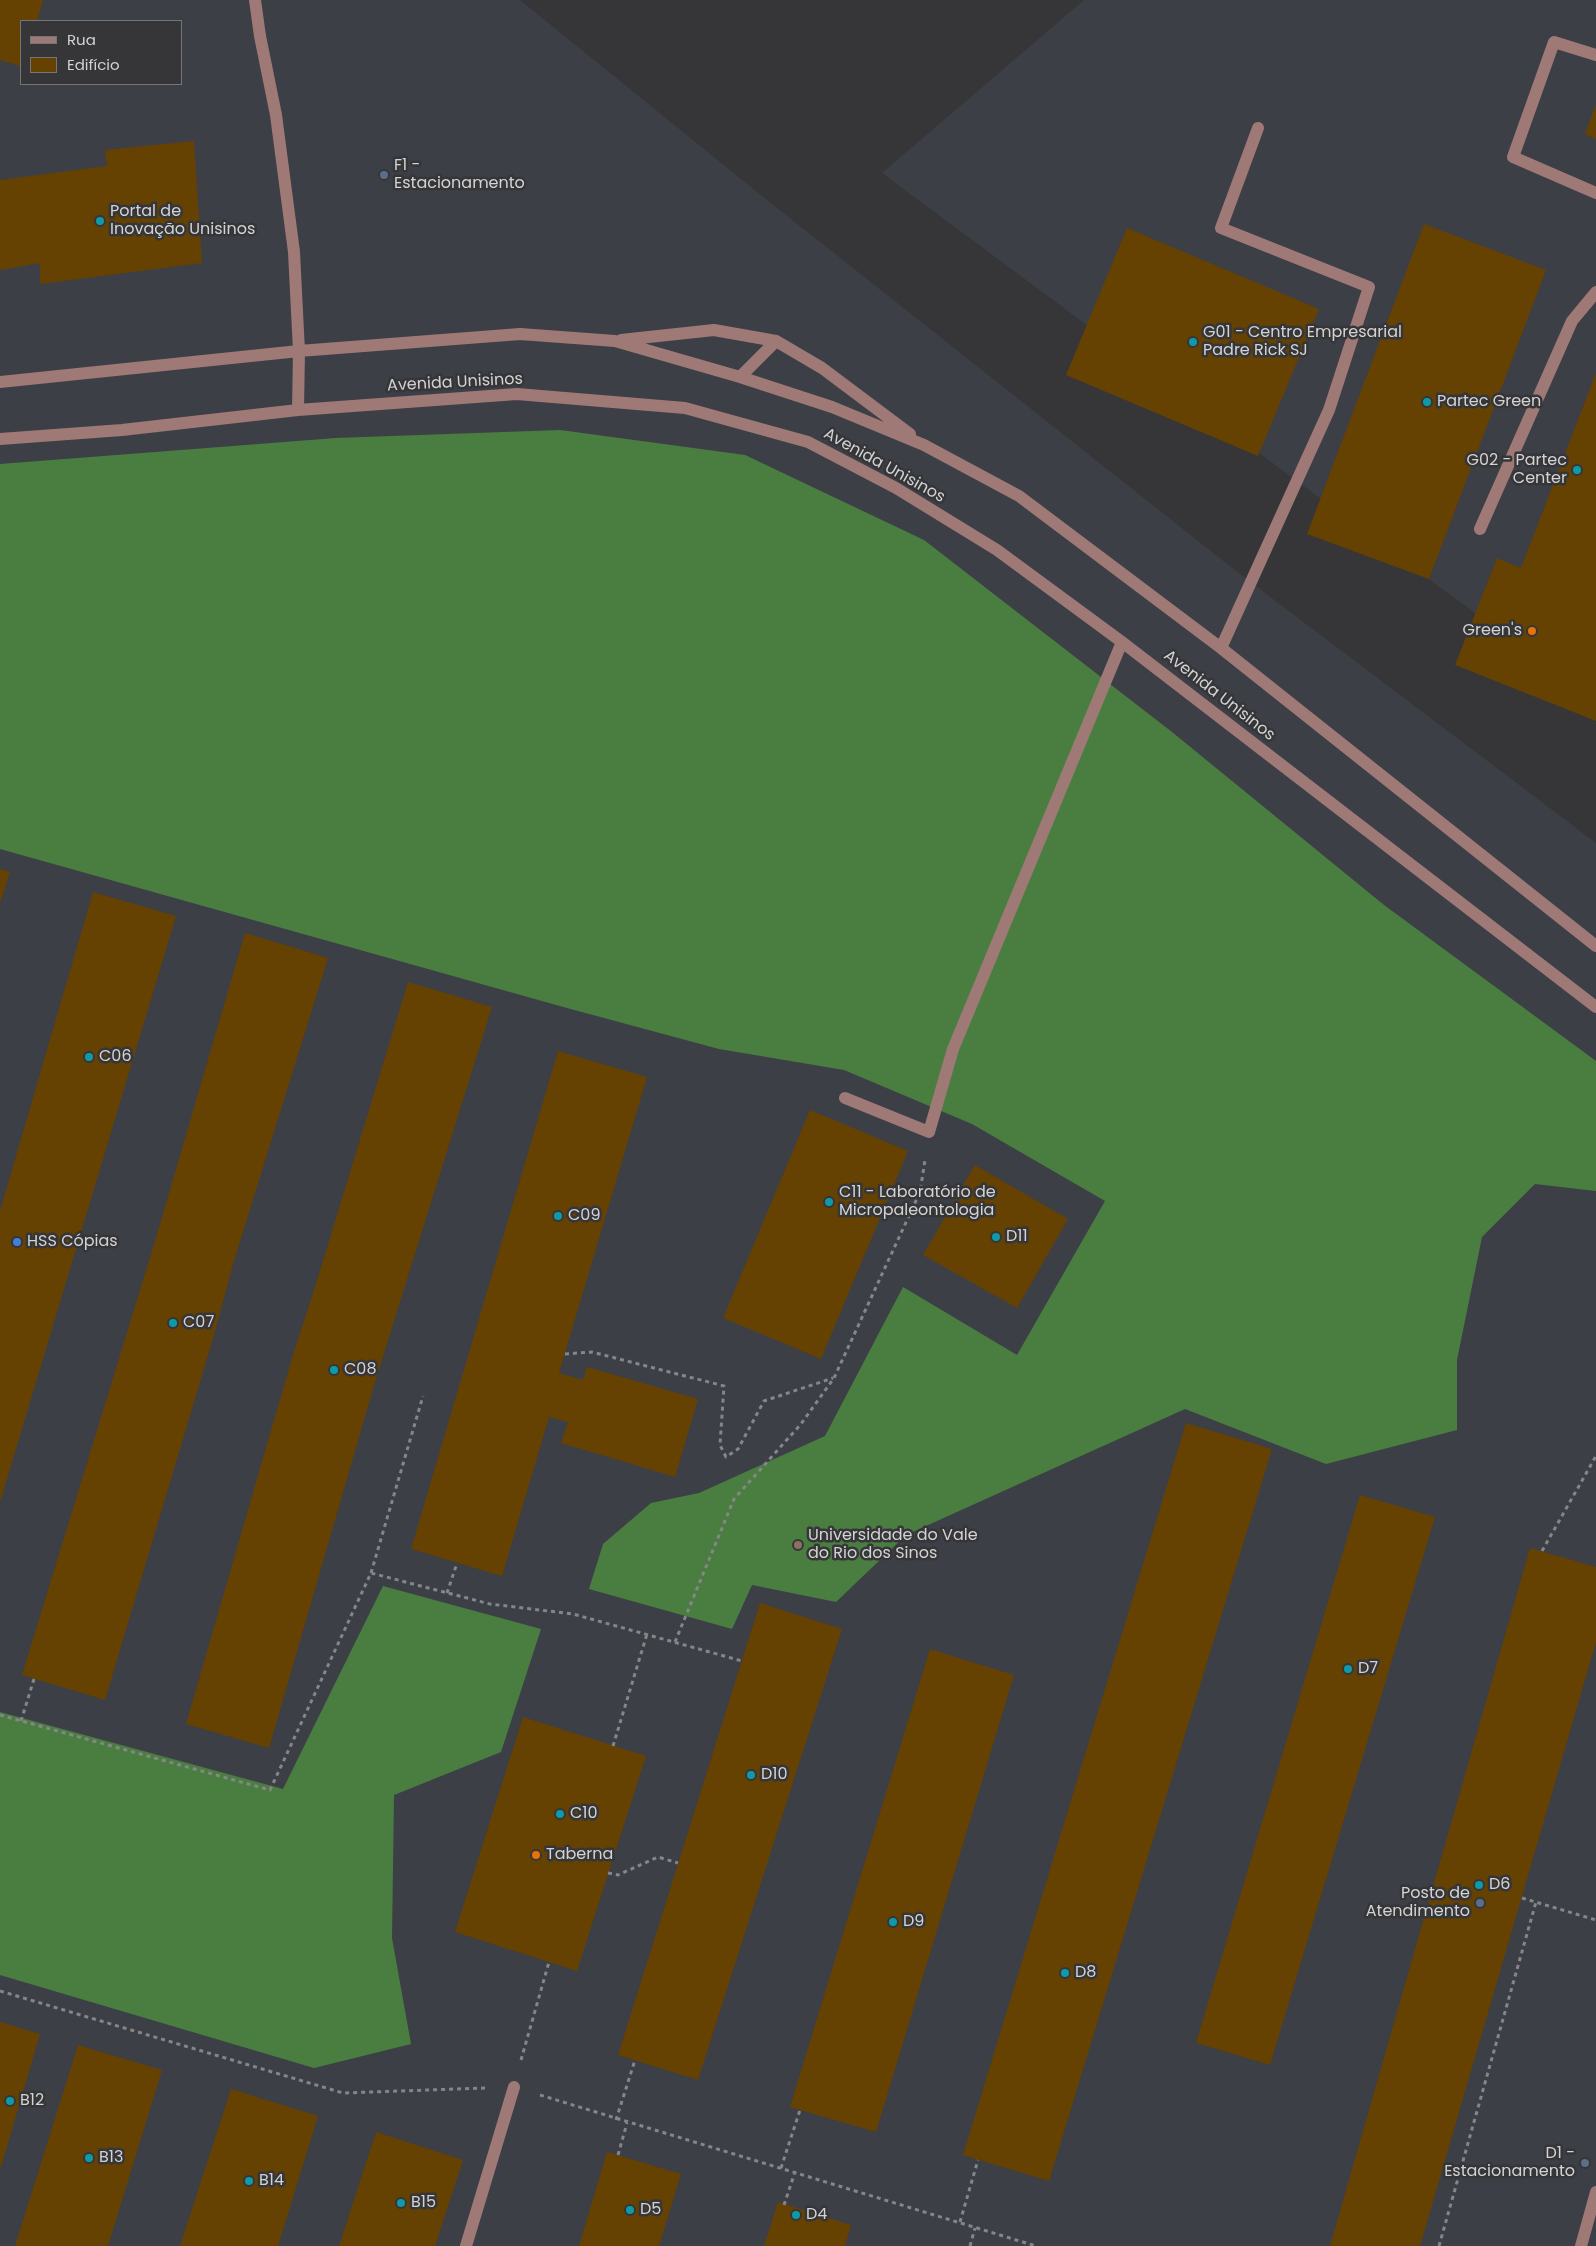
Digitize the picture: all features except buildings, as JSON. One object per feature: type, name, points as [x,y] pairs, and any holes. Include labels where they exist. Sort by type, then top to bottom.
[{"type":"lane","points":[[255,0],[260,36],[276,115],[294,252],[299,351],[298,410]]},
{"type":"lane","points":[[1596,56],[1554,42],[1514,158],[1596,194]]},
{"type":"lane","points":[[1221,648],[1329,410],[1369,288],[1220,228],[1258,128]]},
{"type":"lane","points":[[1480,529],[1572,321],[1596,292]]},
{"type":"lane","points":[[615,341],[714,330],[776,341],[822,368],[924,445]]},
{"type":"lane","name":"Avenida Unisinos","points":[[0,382],[299,351],[520,334],[615,341],[740,377],[832,407],[924,445],[1019,496],[1221,648],[1596,946]]},
{"type":"lane","points":[[740,377],[776,341]]},
{"type":"lane","name":"Avenida Unisinos","points":[[0,439],[122,430],[298,410],[517,394],[685,408],[808,442],[861,470],[988,544],[1122,642],[1596,1007]]},
{"type":"lane","points":[[845,1098],[928,1132],[953,1049],[1122,642]]},
{"type":"lane","points":[[466,2246],[514,2087]]},
{"type":"lane","points":[[1581,2246],[1596,2192]]},
{"type":"path","points":[[675,1642],[734,1499],[801,1424],[834,1378],[920,1192],[928,1132]]},
{"type":"path","points":[[565,1354],[592,1352],[724,1386],[720,1445],[726,1457],[738,1449],[764,1401],[834,1378]]},
{"type":"path","points":[[0,1715],[270,1790],[371,1573],[423,1396]]},
{"type":"path","points":[[1542,1551],[1596,1456]]},
{"type":"path","points":[[447,1593],[458,1563]]},
{"type":"path","points":[[371,1573],[490,1604],[573,1614],[742,1661]]},
{"type":"path","points":[[613,1746],[647,1634]]},
{"type":"path","points":[[21,1721],[34,1679]]},
{"type":"path","points":[[608,1873],[618,1875],[658,1857],[678,1863]]},
{"type":"path","points":[[1522,1898],[1596,1920]]},
{"type":"path","points":[[1439,2246],[1536,1902]]},
{"type":"path","points":[[514,2087],[549,1962]]},
{"type":"path","points":[[616,2120],[635,2060]]},
{"type":"path","points":[[781,2168],[800,2110]]},
{"type":"path","points":[[618,2155],[627,2123]]},
{"type":"path","points":[[960,2222],[978,2160]]},
{"type":"path","points":[[784,2204],[795,2172]]},
{"type":"path","points":[[970,2246],[975,2228]]},
{"type":"shaded area","name":"Universidade do Vale do Rio dos Sinos","points":[[0,0],[520,0],[767,200],[1236,571],[1596,843],[1596,2246],[0,2246]]},
{"type":"shaded area","points":[[1084,0],[1596,0],[1596,703],[882,173]]},
{"type":"green space","points":[[560,430],[745,455],[924,540],[1172,732],[1384,905],[1596,1061],[1596,1191],[1535,1184],[1482,1237],[1457,1360],[1457,1430],[1326,1464],[1185,1409],[906,1535],[836,1602],[752,1585],[732,1629],[589,1589],[603,1544],[651,1503],[699,1493],[825,1436],[903,1287],[1017,1355],[1105,1201],[972,1124],[844,1070],[719,1049],[0,849],[0,464],[336,438]]},
{"type":"green space","points":[[383,1586],[541,1629],[501,1752],[394,1795],[392,1938],[411,2044],[314,2068],[0,1975],[0,1712],[283,1789]]},
{"type":"place","name":"F1 - Estacionamento","points":[[384,175]]},
{"type":"place","name":"Portal de Inovação Unisinos","points":[[100,221]]},
{"type":"place","name":"G01 - Centro Empresarial Padre Rick SJ","points":[[1193,342]]},
{"type":"place","name":"Partec Green","points":[[1427,402]]},
{"type":"place","name":"G02 - Partec Center","points":[[1577,470]]},
{"type":"place","name":"Green's","points":[[1532,631]]},
{"type":"place","name":"C06","points":[[89,1057]]},
{"type":"place","name":"C11 - Laboratório de Micropaleontologia","points":[[829,1202]]},
{"type":"place","name":"C09","points":[[558,1216]]},
{"type":"place","name":"D11","points":[[996,1237]]},
{"type":"place","name":"HSS Cópias","points":[[17,1242]]},
{"type":"place","name":"C07","points":[[173,1323]]},
{"type":"place","name":"C08","points":[[334,1370]]},
{"type":"place","name":"Universidade do Vale do Rio dos Sinos","points":[[798,1545]]},
{"type":"place","name":"D7","points":[[1348,1669]]},
{"type":"place","name":"D10","points":[[751,1775]]},
{"type":"place","name":"C10","points":[[560,1814]]},
{"type":"place","name":"Taberna","points":[[536,1855]]},
{"type":"place","name":"D6","points":[[1479,1885]]},
{"type":"place","name":"Posto de Atendimento","points":[[1480,1903]]},
{"type":"place","name":"D9","points":[[893,1922]]},
{"type":"place","name":"D8","points":[[1065,1973]]},
{"type":"place","name":"B12","points":[[10,2101]]},
{"type":"place","name":"B13","points":[[89,2158]]},
{"type":"place","name":"D1 - Estacionamento","points":[[1585,2163]]},
{"type":"place","name":"B14","points":[[249,2181]]},
{"type":"place","name":"B15","points":[[401,2203]]},
{"type":"place","name":"D5","points":[[630,2210]]},
{"type":"place","name":"D4","points":[[796,2215]]}]
